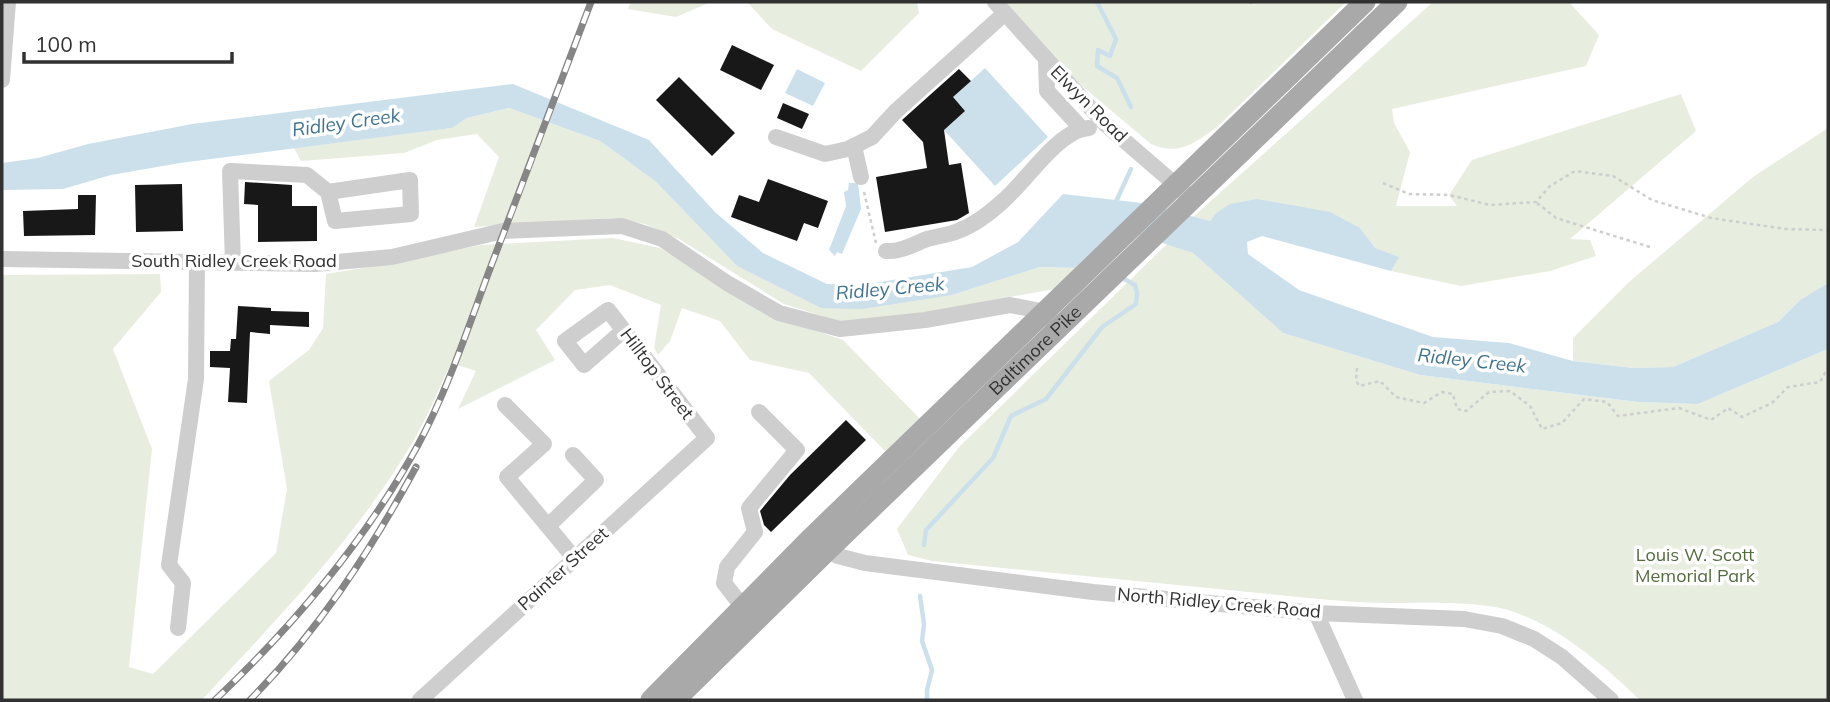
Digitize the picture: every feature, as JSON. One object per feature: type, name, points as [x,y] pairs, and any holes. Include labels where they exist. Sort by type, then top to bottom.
[{"type":"main road","name":"Baltimore Pike","points":[[1051,319],[1085,272],[1365,2]]},
{"type":"main road","name":"Baltimore Pike","points":[[675,700],[819,544],[1051,319],[1108,279],[1397,2]]},
{"type":"main road","name":"Baltimore Pike","points":[[651,700],[742,606],[819,544]]},
{"type":"street","points":[[2,80],[8,2]]},
{"type":"street","points":[[776,137],[825,154],[854,146],[872,137],[1000,8]]},
{"type":"street","name":"Elwyn Road","points":[[1000,8],[1104,123],[1175,185],[1186,205]]},
{"type":"street","points":[[1046,61],[1047,91],[1082,129]]},
{"type":"street","points":[[886,251],[902,249],[958,231],[981,218],[1002,202],[1072,132],[1104,123]]},
{"type":"street","points":[[854,146],[861,177]]},
{"type":"street","points":[[233,263],[230,171],[307,175],[328,192],[335,220],[411,214],[410,180],[328,192]]},
{"type":"street","name":"South Ridley Creek Road","points":[[2,259],[315,264],[392,257],[503,230],[622,226],[663,239],[727,283],[779,313],[840,329],[925,320],[1010,305],[1026,307],[1051,319]]},
{"type":"street","points":[[178,628],[183,583],[169,565],[196,379],[197,263]]},
{"type":"street","name":"Hilltop Street","points":[[624,330],[584,365],[565,341],[608,310],[624,330],[707,438]]},
{"type":"street","points":[[505,405],[544,444],[507,477],[575,559]]},
{"type":"street","points":[[742,606],[724,583],[727,566],[755,532],[749,508],[797,450],[759,412]]},
{"type":"street","name":"Painter Street","points":[[420,700],[707,438]]},
{"type":"street","points":[[548,526],[596,480],[573,456]]},
{"type":"street","name":"North Ridley Creek Road","points":[[819,544],[864,563],[1094,592],[1316,613],[1464,619],[1502,626],[1534,639],[1562,657],[1611,700]]},
{"type":"street","points":[[1316,613],[1355,700]]},
{"type":"path","points":[[1536,202],[1550,186],[1575,171],[1613,176],[1653,200],[1711,218],[1786,229],[1828,230]]},
{"type":"path","points":[[861,177],[874,239],[878,248],[886,251]]},
{"type":"path","points":[[1383,183],[1409,194],[1449,195],[1490,205],[1536,202],[1556,218],[1650,247]]},
{"type":"path","points":[[1357,368],[1356,380],[1359,386],[1380,381],[1396,397],[1424,403],[1442,392],[1454,394],[1457,409],[1466,411],[1489,392],[1510,391],[1530,406],[1542,429],[1562,423],[1584,399],[1607,402],[1618,416],[1679,408],[1711,420],[1728,408],[1742,417],[1772,402],[1788,387],[1820,382],[1828,371]]},
{"type":"green space","points":[[631,2],[711,2],[676,17],[628,9]]},
{"type":"green space","points":[[747,2],[917,2],[919,13],[861,71],[772,29]]},
{"type":"green space","points":[[1005,2],[1346,2],[1216,128],[1192,143],[1169,149],[1151,144],[1076,81]]},
{"type":"green space","points":[[1433,2],[1569,2],[1599,35],[1586,66],[1392,109],[1394,123],[1410,152],[1396,206],[1457,206],[1449,195],[1472,160],[1681,94],[1696,131],[1570,239],[1590,240],[1596,256],[1550,271],[1461,286],[1391,271],[1398,257],[1374,248],[1360,228],[1216,213],[1210,221],[1193,217]]},
{"type":"green space","points":[[509,108],[600,141],[655,181],[737,266],[821,308],[952,295],[1040,267],[1075,268],[1055,289],[881,320],[844,323],[784,304],[679,239],[645,224],[612,218],[474,227],[499,157],[477,134],[437,140],[404,153],[301,161],[294,148],[452,128],[467,118]]},
{"type":"green space","points":[[1828,128],[1828,283],[1800,300],[1778,322],[1673,367],[1633,368],[1573,361],[1573,338],[1629,282],[1753,177]]},
{"type":"green space","points":[[613,238],[660,248],[777,317],[843,340],[923,422],[889,455],[809,373],[750,360],[720,321],[682,308],[670,341],[658,355],[654,348],[661,305],[610,285],[575,290],[536,330],[555,360],[458,409],[476,371],[451,363],[414,440],[368,510],[315,576],[202,700],[2,700],[2,275],[160,274],[161,292],[113,349],[152,449],[129,667],[153,674],[276,553],[287,489],[269,381],[309,350],[323,328],[326,274],[481,245]]},
{"type":"green space","name":"Louis W. Scott Memorial Park","points":[[1168,243],[1193,253],[1283,333],[1420,375],[1638,402],[1698,404],[1828,349],[1828,700],[1640,700],[1611,673],[1562,636],[1527,617],[1495,607],[1452,603],[1331,600],[932,561],[908,555],[897,529],[959,447]]},
{"type":"water","points":[[985,68],[1048,137],[995,186],[944,130],[953,97]]},
{"type":"water","points":[[797,69],[825,83],[813,106],[785,93]]},
{"type":"water","name":"Ridley Creek","points":[[513,84],[649,140],[715,212],[763,253],[827,284],[862,285],[972,267],[1018,242],[1063,194],[1142,203],[1210,221],[1216,213],[1230,204],[1257,199],[1330,212],[1360,228],[1375,248],[1399,257],[1391,271],[1262,236],[1247,242],[1248,254],[1299,290],[1433,337],[1509,343],[1573,361],[1633,368],[1673,367],[1778,322],[1800,300],[1828,283],[1828,349],[1698,404],[1638,402],[1420,375],[1283,333],[1193,253],[1117,228],[1075,268],[1040,267],[952,295],[862,309],[821,308],[737,266],[655,181],[600,141],[509,108],[467,118],[452,128],[180,163],[111,175],[63,189],[2,190],[2,163],[38,158],[88,144],[192,124]]},
{"type":"water","points":[[849,183],[858,183],[861,209],[842,254],[837,252],[835,256],[829,250],[846,206],[844,192],[848,190]]},
{"type":"building","points":[[732,45],[774,65],[761,90],[720,70]]},
{"type":"building","points":[[959,69],[971,81],[953,97],[965,111],[944,130],[949,165],[961,163],[969,213],[957,220],[885,232],[876,177],[927,168],[923,142],[902,120]]},
{"type":"building","points":[[679,77],[735,133],[712,156],[656,100]]},
{"type":"building","points":[[783,103],[809,114],[802,129],[777,118]]},
{"type":"building","points":[[768,179],[828,201],[818,228],[804,223],[797,241],[731,217],[739,195],[759,202]]},
{"type":"building","points":[[245,182],[292,185],[292,206],[317,206],[317,241],[258,242],[258,205],[244,204]]},
{"type":"building","points":[[182,184],[183,231],[136,232],[135,185]]},
{"type":"building","points":[[78,195],[96,195],[95,235],[24,236],[23,211],[78,209]]},
{"type":"building","points":[[238,306],[271,308],[271,311],[309,312],[309,327],[270,325],[270,334],[250,332],[247,403],[228,402],[230,368],[210,367],[210,351],[230,351],[231,339],[236,339]]},
{"type":"building","points":[[846,420],[866,440],[771,532],[764,525],[760,511],[790,475]]},
{"type":"waterway","points":[[1097,2],[1116,39],[1110,56],[1098,50],[1097,66],[1117,78],[1131,107]]},
{"type":"waterway","points":[[1114,206],[1131,169]]},
{"type":"waterway","points":[[924,545],[926,530],[993,458],[1011,416],[1046,399],[1102,327],[1136,304],[1135,285],[1121,277]]},
{"type":"waterway","points":[[920,596],[924,624],[922,641],[932,670],[927,700]]},
{"type":"railway","points":[[215,700],[300,612],[326,580],[375,515],[418,445],[456,361],[591,2]]},
{"type":"railway","points":[[250,700],[275,674],[341,590],[416,467]]}]
